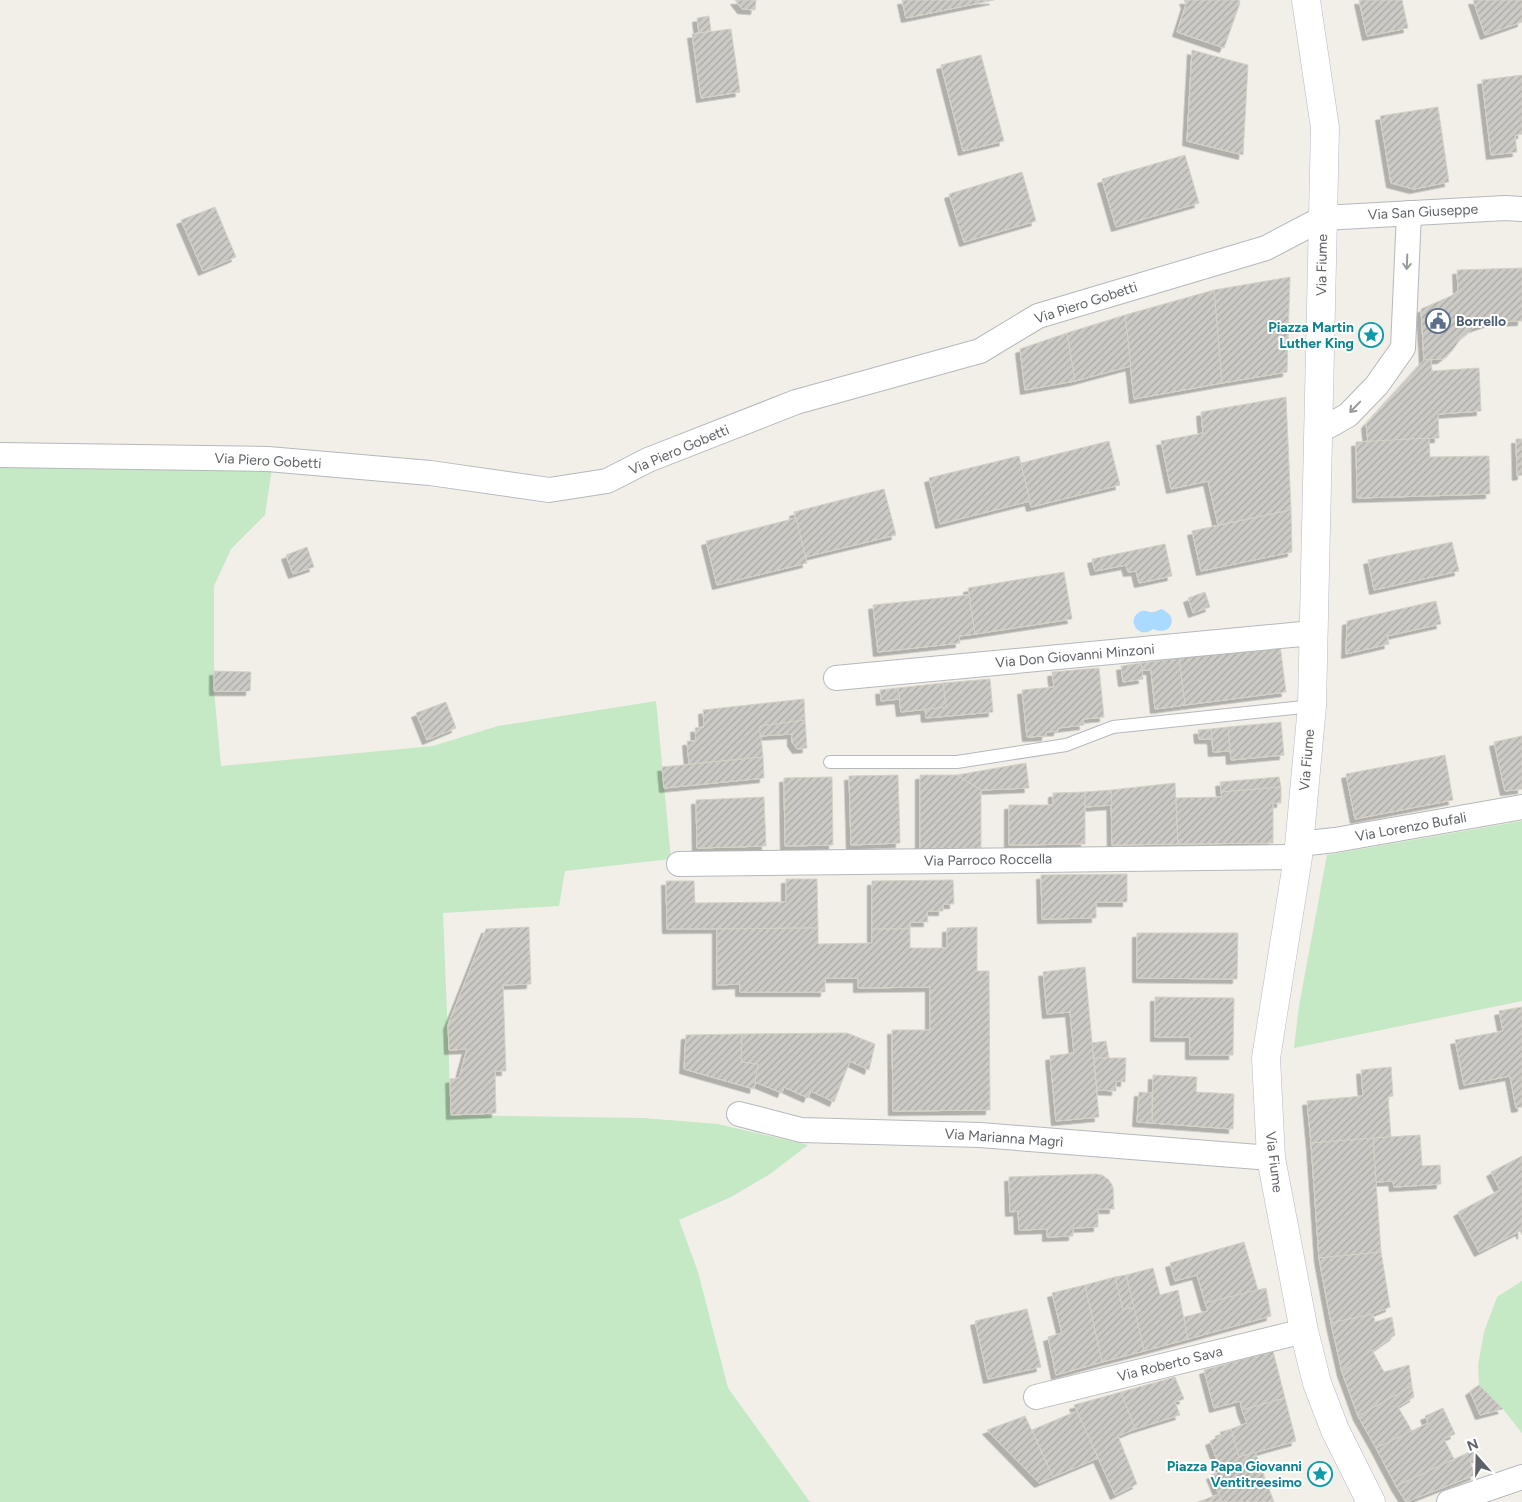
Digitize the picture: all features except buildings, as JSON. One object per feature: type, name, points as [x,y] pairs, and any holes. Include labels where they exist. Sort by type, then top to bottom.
[{"type":"street","name":"Via Fiume","points":[[1306,0],[1325,128],[1312,706],[1298,851],[1266,1058],[1272,1158],[1304,1331],[1317,1383],[1335,1430],[1371,1502]]},
{"type":"street","name":"Via San Giuseppe","points":[[1323,218],[1505,208],[1522,209]]},
{"type":"street","points":[[1318,432],[1348,415],[1377,385],[1403,348],[1409,213]]},
{"type":"street","name":"Via Piero Gobetti","points":[[0,455],[268,459],[430,473],[549,490],[607,482],[648,460],[796,402],[980,350],[1038,316],[1266,248],[1323,218]]},
{"type":"street","name":"Via Don Giovanni Minzoni","points":[[836,678],[1313,633]]},
{"type":"street","name":"Via Lorenzo Bufali","points":[[1298,851],[1335,840],[1522,807]]},
{"type":"street","name":"Via Parroco Roccella","points":[[679,864],[1298,851]]},
{"type":"street","name":"Via Marianna Magrì","points":[[738,1114],[801,1130],[980,1135],[1272,1158]]},
{"type":"street","name":"Via Roberto Sava","points":[[1036,1397],[1304,1331]]},
{"type":"street","points":[[1450,1502],[1522,1477]]},
{"type":"lane","points":[[830,762],[957,762],[1066,745],[1113,727],[1312,706]]},
{"type":"green space","points":[[0,463],[272,468],[265,515],[231,549],[214,586],[214,691],[221,766],[433,746],[498,726],[656,701],[671,859],[565,871],[559,906],[443,913],[451,1115],[643,1118],[718,1124],[808,1145],[770,1174],[731,1197],[679,1220],[698,1272],[728,1388],[810,1502],[0,1502]]},
{"type":"green space","points":[[1522,821],[1522,1001],[1294,1048],[1299,1006],[1327,855]]},
{"type":"green space","points":[[1522,1281],[1522,1433],[1503,1409],[1479,1385],[1478,1365],[1484,1332],[1497,1297]]},
{"type":"water","points":[[1161,609],[1167,612],[1172,620],[1169,628],[1160,631],[1153,629],[1143,632],[1136,628],[1134,620],[1138,613],[1142,611],[1154,612]]},
{"type":"place","name":"Borrello","points":[[1438,321]]},
{"type":"place","name":"Piazza Martin Luther King","points":[[1371,335]]},
{"type":"place","name":"Piazza Papa Giovanni Ventitreesimo","points":[[1320,1474]]}]
